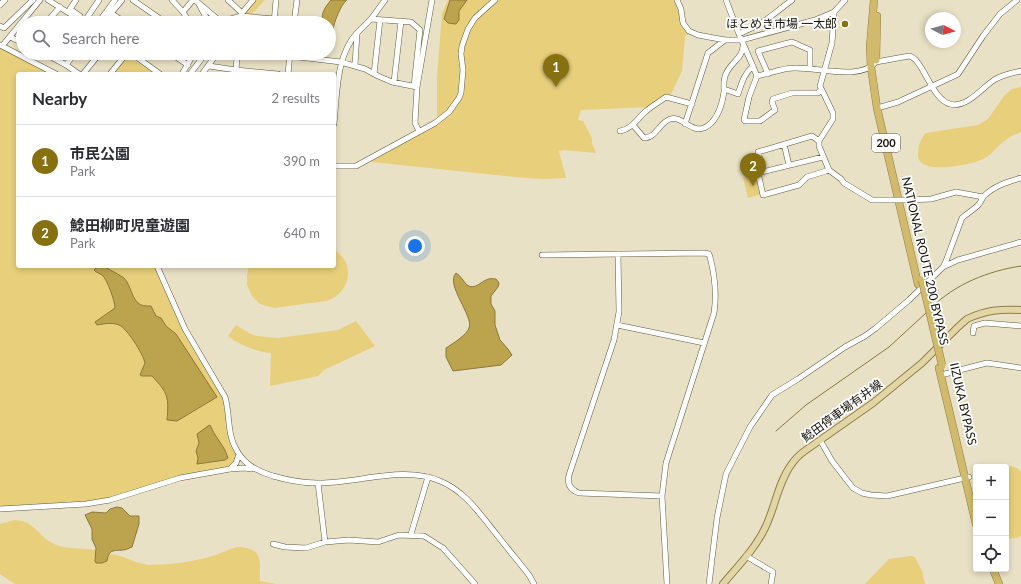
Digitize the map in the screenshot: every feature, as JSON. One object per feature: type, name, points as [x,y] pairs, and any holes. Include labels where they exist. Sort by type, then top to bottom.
[{"type":"highway","name":"NATIONAL ROUTE 200 BYPASS","points":[[874,0],[870,47],[877,108],[941,367],[973,509]]},
{"type":"highway","name":"200","points":[[878,0],[873,64],[881,107],[920,282]]},
{"type":"highway","name":"IIZUKA BYPASS","points":[[941,367],[945,374],[967,478],[974,500]]},
{"type":"highway","points":[[989,572],[995,584]]},
{"type":"highway","points":[[994,572],[999,584]]},
{"type":"main road","name":"鯰田停車場有井線","points":[[723,584],[759,539],[767,525],[790,466],[796,458],[873,403],[908,375],[967,319],[993,310],[1021,310]]},
{"type":"street","points":[[0,5],[5,0]]},
{"type":"street","points":[[16,16],[33,0]]},
{"type":"street","points":[[27,16],[40,0]]},
{"type":"street","points":[[48,0],[74,16]]},
{"type":"street","points":[[76,0],[70,9],[79,16]]},
{"type":"street","points":[[88,16],[99,0]]},
{"type":"street","points":[[103,16],[115,0]]},
{"type":"street","points":[[108,16],[122,0]]},
{"type":"street","points":[[133,0],[155,16]]},
{"type":"street","points":[[172,0],[186,16]]},
{"type":"street","points":[[228,0],[242,14]]},
{"type":"street","points":[[242,14],[253,0]]},
{"type":"street","points":[[274,16],[276,0]]},
{"type":"street","points":[[295,16],[297,0]]},
{"type":"street","points":[[336,106],[341,62],[350,40],[370,19],[385,0]]},
{"type":"street","points":[[416,86],[432,0]]},
{"type":"street","points":[[336,166],[356,166],[442,118],[449,112],[459,98],[462,87],[462,46],[468,29],[475,18],[495,0]]},
{"type":"street","points":[[677,0],[681,9],[683,23],[689,31],[698,35],[725,40],[743,41],[815,20],[834,12],[845,0]]},
{"type":"street","points":[[726,0],[757,76],[749,97],[744,121],[757,122],[775,110],[772,102],[773,99],[792,93],[818,93],[821,89]]},
{"type":"street","points":[[739,34],[762,23],[792,0]]},
{"type":"street","points":[[881,107],[932,87],[958,74],[982,36],[1000,14],[1017,0]]},
{"type":"street","points":[[183,12],[196,1]]},
{"type":"street","points":[[196,1],[212,16]]},
{"type":"street","points":[[196,1],[205,16]]},
{"type":"street","points":[[52,16],[60,7]]},
{"type":"street","points":[[834,12],[832,44],[821,83],[821,89],[833,113],[833,119],[819,141],[818,146],[829,170],[844,183],[872,200],[931,199],[956,192],[984,197]]},
{"type":"street","points":[[111,13],[116,16]]},
{"type":"street","points":[[236,16],[242,14],[251,16]]},
{"type":"street","points":[[0,26],[4,28],[16,16]]},
{"type":"street","points":[[370,19],[411,22],[420,30],[415,122],[419,131]]},
{"type":"street","points":[[374,74],[380,20]]},
{"type":"street","points":[[394,82],[401,21]]},
{"type":"street","points":[[16,29],[1,45],[16,53]]},
{"type":"street","points":[[355,66],[357,33]]},
{"type":"street","points":[[10,36],[16,39]]},
{"type":"street","points":[[685,124],[708,53],[725,40]]},
{"type":"street","points":[[633,125],[644,138],[652,137],[663,123],[669,120],[678,119],[685,124],[699,129],[710,124],[716,118],[724,89],[725,75],[742,53],[743,41]]},
{"type":"street","points":[[768,74],[758,51],[792,42],[810,50],[810,68]]},
{"type":"street","points":[[757,76],[793,68],[810,68],[845,72],[873,64],[912,56],[917,61],[932,87],[942,100],[950,104],[959,105],[974,96],[995,79],[1021,71]]},
{"type":"street","points":[[29,60],[52,72]]},
{"type":"street","points":[[58,60],[76,72]]},
{"type":"street","points":[[66,65],[70,60]]},
{"type":"street","points":[[85,72],[94,60]]},
{"type":"street","points":[[112,72],[122,60]]},
{"type":"street","points":[[145,60],[158,72]]},
{"type":"street","points":[[180,60],[188,65]]},
{"type":"street","points":[[183,72],[190,60]]},
{"type":"street","points":[[192,72],[201,60]]},
{"type":"street","points":[[204,72],[212,60]]},
{"type":"street","points":[[236,70],[239,60]]},
{"type":"street","points":[[288,72],[289,60]]},
{"type":"street","points":[[326,60],[355,66],[394,82],[416,86]]},
{"type":"street","points":[[209,66],[257,72]]},
{"type":"street","points":[[738,94],[744,76],[753,66]]},
{"type":"street","points":[[724,89],[749,97]]},
{"type":"street","points":[[620,131],[626,130],[633,125],[644,112],[666,96],[692,104]]},
{"type":"street","points":[[763,172],[758,152],[812,136],[819,141]]},
{"type":"street","points":[[784,144],[789,165]]},
{"type":"street","points":[[822,157],[758,173],[763,195],[799,185],[807,177],[829,170]]},
{"type":"street","points":[[709,584],[716,525],[726,474],[750,427],[772,395],[845,347],[871,332],[909,300],[942,267],[946,261],[962,218],[994,188],[1021,178]]},
{"type":"street","points":[[942,267],[958,260],[1021,242]]},
{"type":"street","points":[[618,254],[619,302],[617,325],[610,352],[569,474],[568,484],[572,490],[579,493],[662,496]]},
{"type":"street","points":[[542,255],[709,254],[714,271],[716,294],[714,313],[666,463],[662,496],[667,584]]},
{"type":"street","points":[[158,268],[185,329],[225,397],[232,438],[239,454],[253,469]]},
{"type":"street","points":[[973,333],[974,326],[985,323],[1021,326]]},
{"type":"street","points":[[617,325],[704,343]]},
{"type":"street","points":[[945,374],[987,364],[1021,368]]},
{"type":"street","points":[[820,440],[832,461],[853,488],[871,496],[887,496],[967,478]]},
{"type":"street","points":[[230,469],[236,463],[239,454]]},
{"type":"street","points":[[0,509],[86,504],[110,500],[180,478],[230,469],[253,469],[284,479],[318,483],[412,474],[428,477],[450,486],[464,496],[474,506],[529,575],[534,584]]},
{"type":"street","points":[[411,534],[428,477]]},
{"type":"street","points":[[318,483],[325,542]]},
{"type":"street","points":[[274,544],[285,547],[306,548],[325,542],[348,540],[378,542],[399,534],[411,534],[427,537],[443,548],[475,584]]},
{"type":"street","points":[[746,556],[773,572],[771,584]]},
{"type":"shaded area","points":[[255,0],[265,0],[250,16],[244,14]]},
{"type":"shaded area","points":[[331,0],[347,0],[342,5],[336,19],[336,16],[322,16]]},
{"type":"shaded area","points":[[448,0],[675,0],[679,5],[683,27],[689,34],[685,36],[682,71],[670,96],[648,107],[581,110],[578,120],[583,121],[592,138],[592,143],[596,153],[564,150],[559,151],[566,178],[542,179],[514,177],[372,162],[373,159],[437,125],[437,77],[442,13]]},
{"type":"shaded area","points":[[450,0],[467,0],[459,11],[459,20],[456,24],[448,23],[444,19]]},
{"type":"shaded area","points":[[0,47],[16,55],[16,60],[25,60],[48,72],[16,72],[16,268],[156,268],[184,331],[223,396],[237,454],[234,463],[229,467],[110,498],[89,501],[0,507]]},
{"type":"shaded area","points":[[125,60],[134,60],[152,72],[116,72]]},
{"type":"shaded area","points":[[1021,87],[1021,132],[1007,139],[985,158],[975,162],[956,166],[935,167],[926,165],[920,161],[918,155],[919,145],[926,133],[978,125],[988,119],[1004,96],[1012,89]]},
{"type":"shaded area","points":[[757,174],[762,194],[748,198],[743,178]]},
{"type":"shaded area","points":[[336,252],[346,262],[348,270],[348,278],[345,285],[341,292],[334,297],[326,301],[274,308],[260,304],[252,296],[247,285],[249,268],[336,268]]},
{"type":"shaded area","points":[[96,268],[106,268],[124,278],[138,303],[151,306],[156,316],[161,318],[166,326],[176,334],[217,397],[177,421],[167,420],[168,406],[164,391],[152,376],[140,375],[145,363],[130,336],[119,325],[111,323],[97,325],[95,322],[115,308],[115,305],[104,277],[94,270]]},
{"type":"shaded area","points":[[456,273],[470,287],[476,286],[486,280],[491,279],[496,279],[499,283],[498,287],[491,296],[491,304],[495,311],[495,325],[500,340],[512,355],[501,365],[453,371],[446,357],[446,348],[468,331],[469,328],[468,316],[454,285]]},
{"type":"shaded area","points":[[356,321],[375,346],[324,370],[318,376],[270,386],[271,353],[248,348],[228,336],[236,325],[257,336],[278,338],[338,330]]},
{"type":"shaded area","points":[[210,425],[228,458],[225,460],[197,464],[198,458],[196,451],[199,443],[197,434]]},
{"type":"shaded area","points":[[1009,466],[1017,468],[1021,472],[1021,536],[1009,539]]},
{"type":"shaded area","points":[[117,507],[122,508],[130,516],[139,516],[139,524],[132,547],[125,550],[112,551],[109,554],[107,561],[96,563],[96,548],[92,539],[92,529],[85,515],[92,512],[106,513],[110,509]]},
{"type":"shaded area","points":[[14,520],[27,523],[49,541],[58,546],[100,551],[149,565],[187,562],[213,556],[238,547],[246,548],[254,551],[259,557],[260,581],[276,584],[15,584],[0,574],[0,524]]},
{"type":"shaded area","points":[[911,556],[915,557],[922,571],[925,584],[865,584],[889,559]]},
{"type":"waterway","points":[[931,308],[961,285],[996,271],[1021,266]]},
{"type":"waterway","points":[[776,431],[806,405],[889,347],[926,313]]},
{"type":"place","name":"ほとめき市場 一太郎","points":[[845,24]]},
{"type":"place","name":"市民公園","points":[[556,87]]},
{"type":"place","name":"鯰田柳町児童遊園","points":[[753,186]]}]
